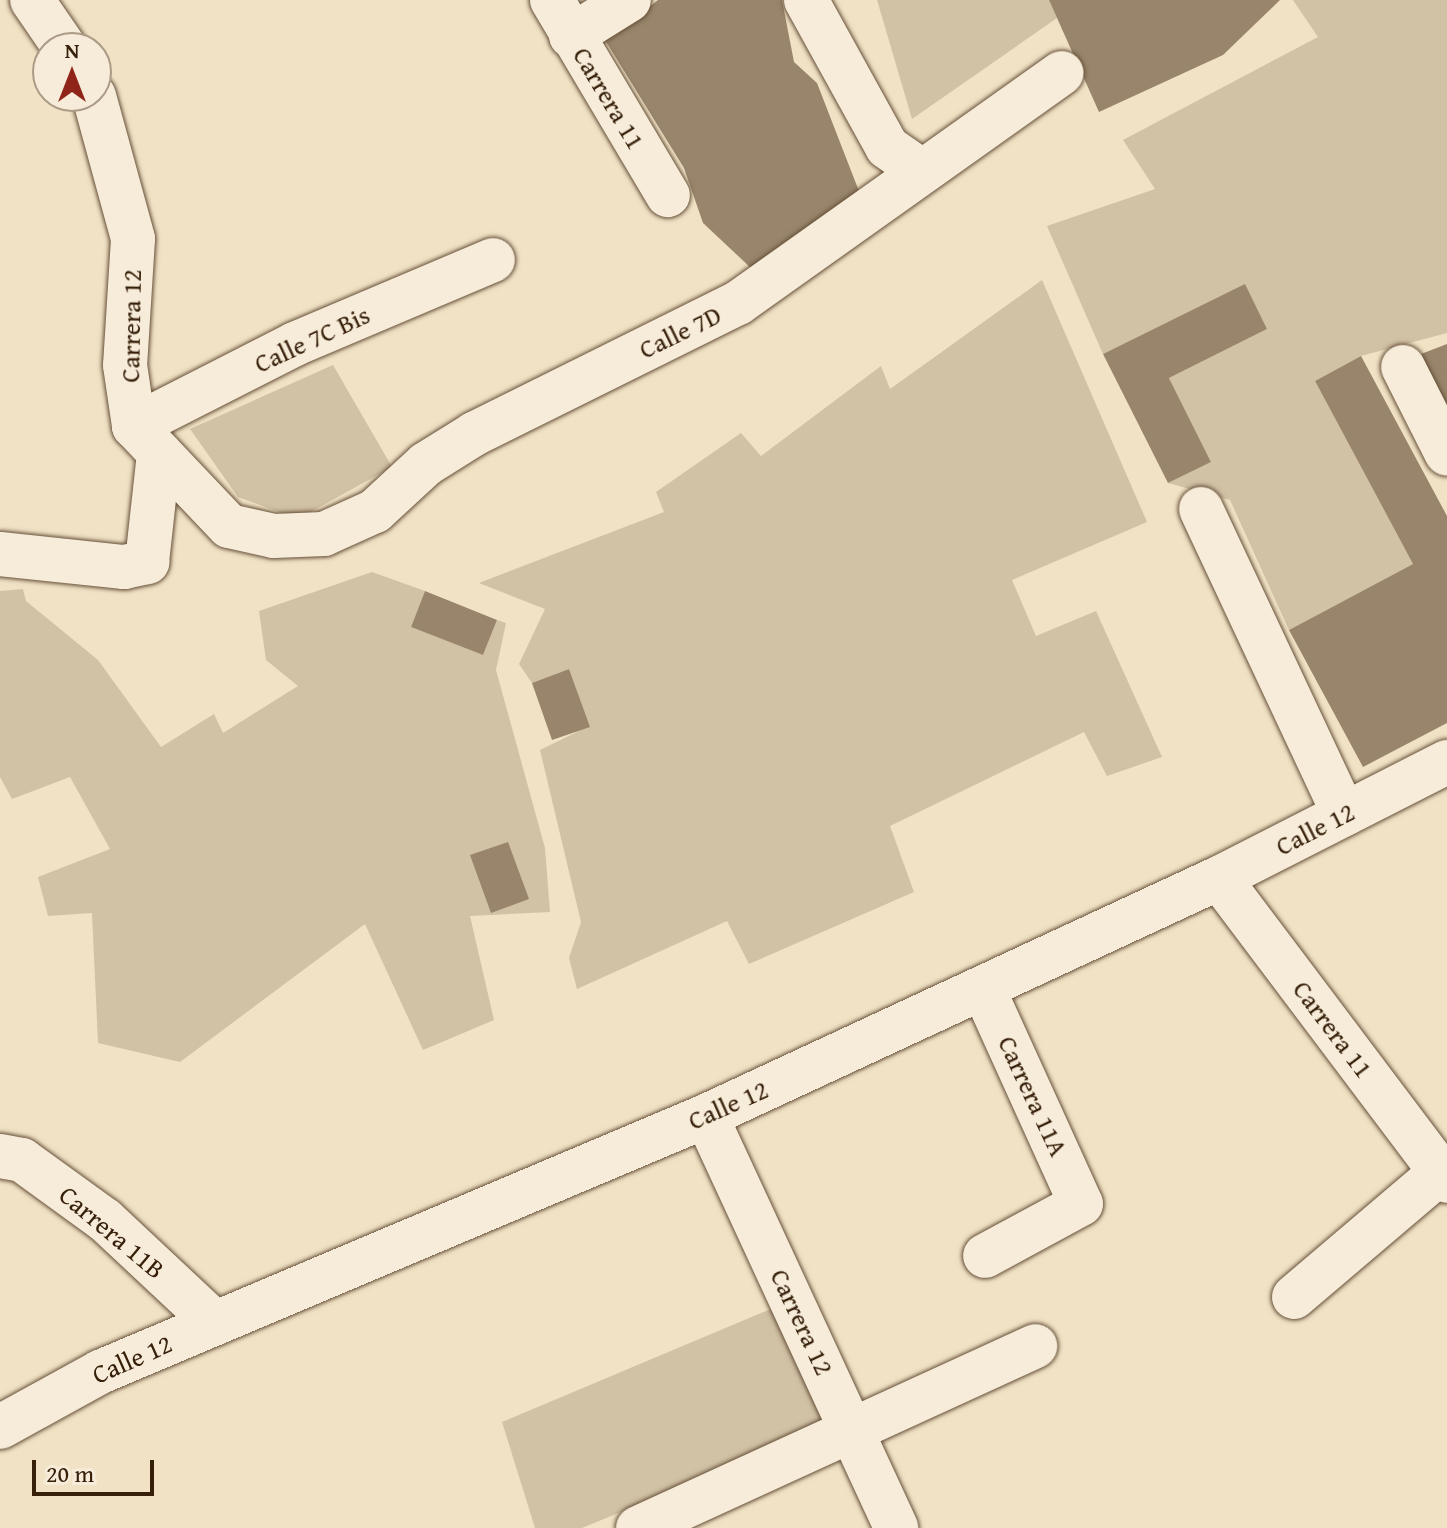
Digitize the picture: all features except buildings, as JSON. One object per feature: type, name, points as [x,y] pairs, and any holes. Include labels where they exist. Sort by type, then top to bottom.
[{"type":"street","points":[[32,0],[54,32]]},
{"type":"street","points":[[562,18],[629,0]]},
{"type":"street","points":[[806,0],[887,147],[920,170]]},
{"type":"street","name":"Carrera 11","points":[[562,18],[668,195]]},
{"type":"street","name":"Calle 7D","points":[[147,439],[229,526],[274,536],[324,534],[375,511],[426,464],[474,434],[793,270],[920,170],[1062,73]]},
{"type":"street","name":"Carrera 12","points":[[0,554],[124,567],[147,562],[147,439],[125,365],[133,239],[98,112]]},
{"type":"street","name":"Calle 7C Bis","points":[[147,439],[295,344],[493,260]]},
{"type":"street","points":[[1403,367],[1447,454]]},
{"type":"street","points":[[1201,509],[1344,814]]},
{"type":"street","name":"Calle 12","points":[[0,1427],[100,1372],[706,1116],[1219,878],[1447,762]]},
{"type":"street","name":"Carrera 11","points":[[1219,878],[1444,1176]]},
{"type":"street","name":"Carrera 11A","points":[[983,988],[1081,1204],[985,1256]]},
{"type":"street","name":"Carrera 12","points":[[706,1116],[896,1528]]},
{"type":"street","name":"Carrera 11B","points":[[0,1156],[22,1160],[105,1220],[215,1323]]},
{"type":"street","points":[[1294,1297],[1444,1176]]},
{"type":"street","points":[[638,1528],[1035,1346]]},
{"type":"shaded area","points":[[877,0],[1049,0],[1057,18],[912,119]]},
{"type":"shaded area","points":[[1293,0],[1447,0],[1447,333],[1361,356],[1315,381],[1413,564],[1289,630],[1230,500],[1168,483],[1211,462],[1169,378],[1267,329],[1245,285],[1103,354],[1047,226],[1155,189],[1123,140],[1318,37]]},
{"type":"shaded area","points":[[1042,280],[1147,522],[1012,580],[1036,636],[1096,611],[1162,757],[1107,776],[1084,732],[890,826],[914,892],[749,964],[727,921],[577,989],[569,958],[581,922],[540,750],[589,726],[569,669],[532,683],[519,664],[545,609],[479,583],[664,512],[656,492],[741,433],[761,456],[881,366],[890,389]]},
{"type":"shaded area","points":[[333,365],[392,467],[298,519],[238,497],[190,429]]},
{"type":"shaded area","points":[[372,572],[425,591],[411,627],[483,655],[497,620],[506,623],[496,670],[545,848],[550,912],[470,916],[494,1020],[423,1050],[365,924],[180,1062],[98,1043],[92,913],[48,916],[38,877],[110,849],[70,777],[12,799],[0,777],[0,591],[23,589],[26,601],[98,660],[161,747],[214,714],[223,733],[298,686],[266,660],[259,611]]},
{"type":"shaded area","points":[[773,1308],[828,1427],[582,1528],[535,1528],[502,1422]]}]
